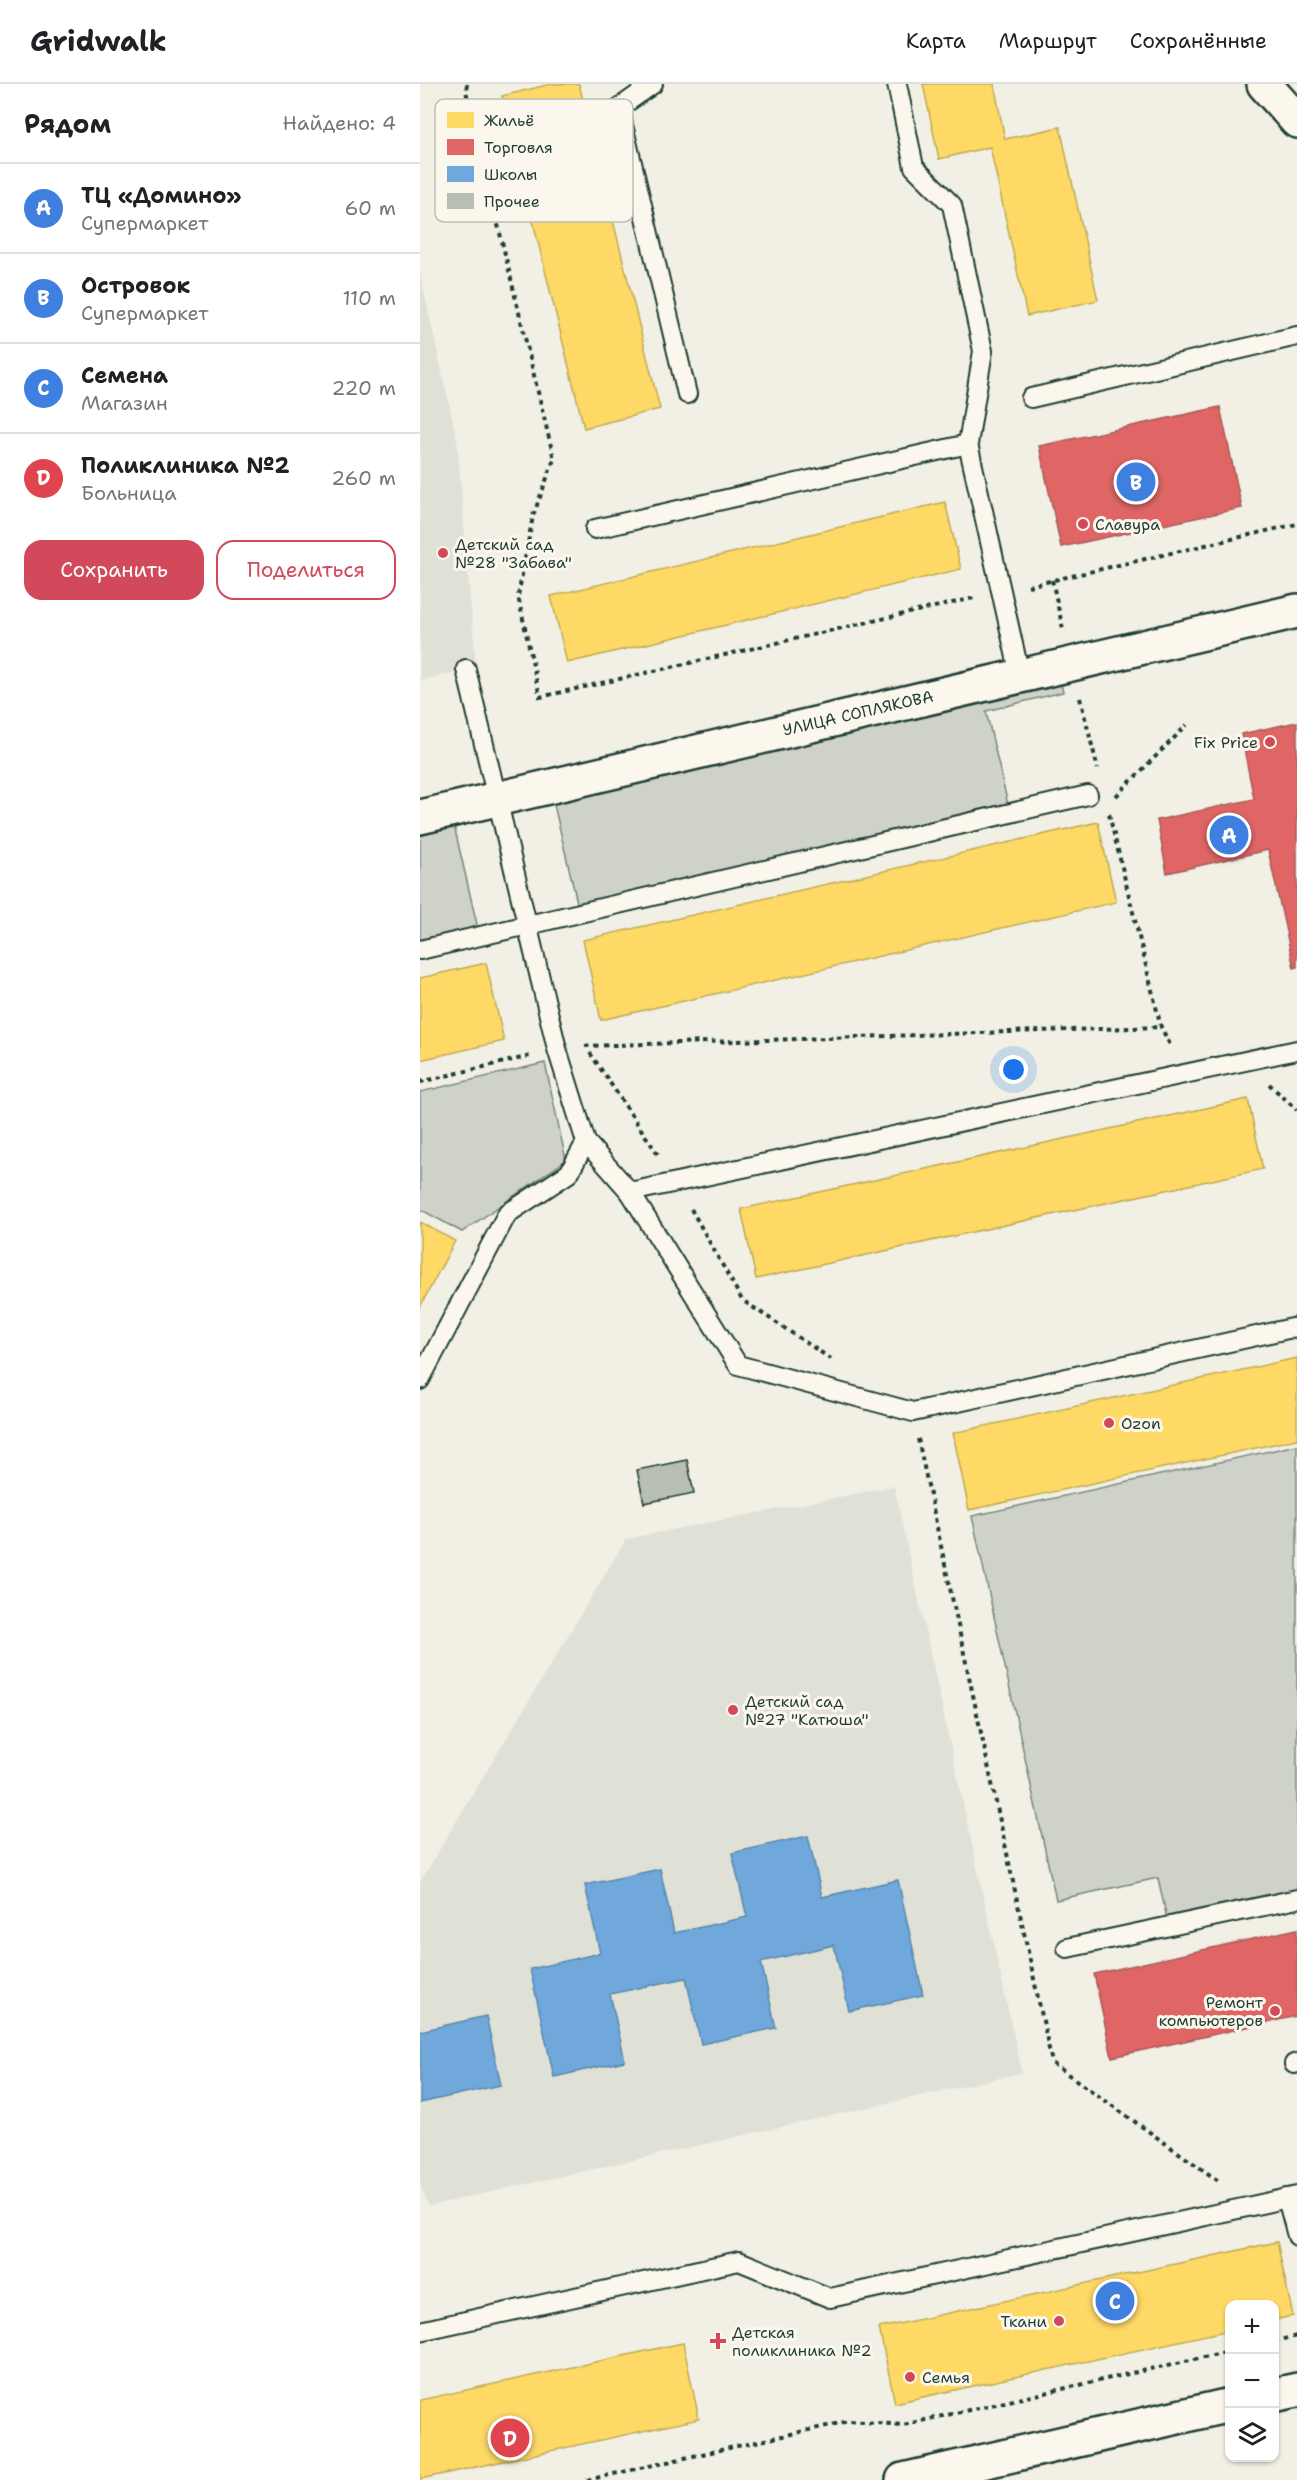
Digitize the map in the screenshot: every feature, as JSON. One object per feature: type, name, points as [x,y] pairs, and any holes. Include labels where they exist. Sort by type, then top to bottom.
[{"type":"street","points":[[1264,84],[1297,121]]},
{"type":"street","name":"УЛИЦА СОПЛЯКОВА","points":[[420,817],[1297,611]]},
{"type":"street","points":[[1279,2394],[1297,2390]]},
{"type":"street","points":[[903,2480],[1225,2406]]},
{"type":"lane","points":[[632,99],[653,84]]},
{"type":"lane","points":[[897,84],[914,167],[952,206],[983,351],[968,444],[1020,675]]},
{"type":"lane","points":[[633,167],[687,394]]},
{"type":"lane","points":[[1031,398],[1297,336]]},
{"type":"lane","points":[[596,529],[968,444]]},
{"type":"lane","points":[[466,669],[557,1049],[586,1142],[630,1192],[738,1365],[913,1412],[1297,1327]]},
{"type":"lane","points":[[420,950],[1088,795]]},
{"type":"lane","points":[[630,1192],[1297,1050]]},
{"type":"lane","points":[[420,1380],[507,1214],[569,1173],[586,1142]]},
{"type":"lane","points":[[1067,1948],[1297,1899]]},
{"type":"lane","points":[[420,2331],[739,2261],[830,2298],[1292,2197],[1297,2236]]},
{"type":"path","points":[[467,84],[468,99]]},
{"type":"path","points":[[497,222],[554,459],[533,516],[518,596],[540,697],[1297,524]]},
{"type":"path","points":[[1115,796],[1187,725]]},
{"type":"path","points":[[420,1082],[557,1049],[586,1046],[1161,1027]]},
{"type":"path","points":[[583,1035],[586,1046],[677,1182],[742,1300],[837,1362]]},
{"type":"path","points":[[913,1412],[1052,2063],[1253,2205]]},
{"type":"path","points":[[1279,2340],[1297,2336]]},
{"type":"path","points":[[587,2480],[849,2421],[903,2425],[1225,2352]]},
{"type":"shaded area","name":"Детский сад №28 \"Забава\"","points":[[420,273],[457,439],[476,667],[420,681]]},
{"type":"shaded area","points":[[1059,676],[1063,692],[986,711],[1009,809],[579,911],[552,796]]},
{"type":"shaded area","points":[[452,817],[479,933],[420,946],[420,825]]},
{"type":"shaded area","points":[[545,1063],[566,1160],[462,1232],[420,1209],[420,1092]]},
{"type":"shaded area","points":[[1297,1445],[1297,1891],[1167,1919],[1158,1878],[1056,1900],[972,1516]]},
{"type":"shaded area","name":"Детский сад №27 \"Катюша\"","points":[[894,1486],[1022,2073],[429,2206],[420,2185],[420,1882],[626,1539]]},
{"type":"building: Жильё","points":[[551,84],[579,84],[583,99],[503,99],[502,96]]},
{"type":"building: Жильё","points":[[923,84],[994,84],[1005,139],[1060,127],[1098,300],[1027,316],[990,147],[939,159]]},
{"type":"building: Жильё","points":[[533,222],[613,222],[660,409],[584,428]]},
{"type":"building: Жильё","points":[[945,502],[961,569],[567,663],[551,596]]},
{"type":"building: Жильё","points":[[1098,822],[1116,902],[601,1020],[583,940]]},
{"type":"building: Жильё","points":[[486,963],[504,1041],[420,1060],[420,978]]},
{"type":"building: Жильё","points":[[1248,1099],[1263,1169],[756,1279],[741,1209]]},
{"type":"building: Жильё","points":[[420,1222],[455,1241],[420,1307]]},
{"type":"building: Жильё","points":[[1297,1358],[1297,1439],[969,1510],[953,1433]]},
{"type":"building: Жильё","points":[[1277,2242],[1293,2316],[1279,2319],[1279,2300],[1225,2300],[1225,2331],[895,2403],[879,2328]]},
{"type":"building: Жильё","points":[[683,2343],[699,2419],[420,2479],[420,2400]]},
{"type":"building: Торговля","points":[[1220,407],[1242,508],[1061,547],[1039,446]]},
{"type":"building: Торговля","points":[[1297,722],[1297,967],[1294,968],[1268,850],[1167,873],[1157,820],[1254,799],[1241,734]]},
{"type":"building: Торговля","points":[[1297,1929],[1297,2016],[1112,2057],[1094,1974]]},
{"type":"building: Школы","points":[[808,1836],[822,1897],[898,1880],[923,1995],[849,2011],[834,1945],[761,1962],[776,2028],[701,2044],[686,1978],[610,1994],[625,2061],[554,2077],[530,1969],[600,1953],[585,1885],[660,1869],[674,1933],[747,1917],[732,1853]]},
{"type":"building: Школы","points":[[486,2016],[501,2085],[420,2103],[420,2031]]},
{"type":"building: Прочее","points":[[687,1460],[694,1493],[644,1503],[637,1470]]},
{"type":"place","name":"Островок","points":[[1136,482]]},
{"type":"place","name":"Славура","points":[[1083,524]]},
{"type":"place","name":"Детский сад №28 \"Забава\"","points":[[443,553]]},
{"type":"place","name":"Fix Price","points":[[1270,742]]},
{"type":"place","name":"ТЦ «Домино»","points":[[1229,835]]},
{"type":"place","name":"Ozon","points":[[1109,1423]]},
{"type":"place","name":"Детский сад №27 \"Катюша\"","points":[[733,1710]]},
{"type":"place","name":"Ремонт компьютеров","points":[[1275,2011]]},
{"type":"place","name":"Семена","points":[[1115,2301]]},
{"type":"place","name":"Ткани","points":[[1059,2321]]},
{"type":"place","name":"Детская поликлиника №2","points":[[718,2341]]},
{"type":"place","name":"Семья","points":[[910,2377]]},
{"type":"place","name":"Поликлиника №2","points":[[510,2438]]}]
